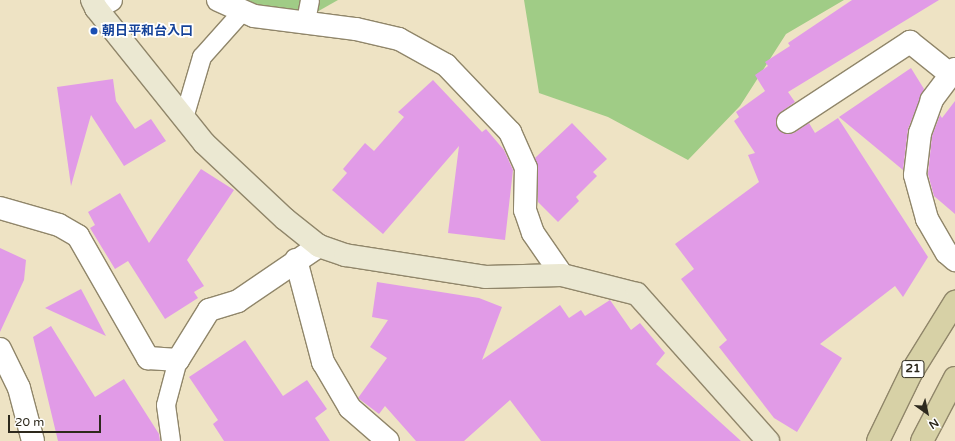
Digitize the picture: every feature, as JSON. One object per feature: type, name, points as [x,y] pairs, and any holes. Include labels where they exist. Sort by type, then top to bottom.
[{"type":"main road","name":"21","points":[[878,441],[911,373],[955,302]]},
{"type":"main road","points":[[922,441],[955,378]]},
{"type":"street","points":[[218,0],[306,21],[356,29],[399,39],[446,65],[510,132],[526,168],[525,210],[533,232],[562,275]]},
{"type":"street","points":[[100,3],[204,143],[285,219],[319,246],[345,255],[485,277],[562,275],[637,294],[768,441]]},
{"type":"street","points":[[788,122],[910,42],[952,72],[932,100],[920,133],[915,175],[927,219],[947,253],[955,260]]},
{"type":"street","points":[[0,208],[59,225],[78,236],[148,358],[178,360],[209,310],[238,301],[296,260],[319,246]]},
{"type":"street","points":[[296,260],[323,362],[350,408],[388,441]]},
{"type":"street","points":[[0,349],[19,388],[32,441]]},
{"type":"lane","points":[[306,21],[310,0]]},
{"type":"lane","points":[[184,118],[202,57],[253,9]]},
{"type":"lane","points":[[171,441],[166,405],[178,360]]},
{"type":"green space","points":[[242,0],[338,0],[315,13],[247,6]]},
{"type":"green space","points":[[524,0],[844,0],[786,34],[740,106],[688,160],[608,117],[539,93]]},
{"type":"building","points":[[852,0],[939,0],[788,92],[795,102],[781,112],[777,117],[776,123],[778,129],[783,133],[789,134],[794,133],[809,123],[815,133],[838,118],[928,257],[903,297],[895,286],[820,344],[842,358],[797,432],[774,418],[719,347],[727,340],[681,279],[694,269],[675,244],[759,182],[748,155],[755,153],[734,121],[739,117],[736,112],[765,91],[755,75],[768,66],[765,62],[790,46],[788,43]]},
{"type":"building","points":[[911,68],[924,89],[908,129],[903,170],[839,117]]},
{"type":"building","points":[[113,79],[116,101],[135,129],[151,119],[166,141],[124,166],[91,115],[71,186],[57,87]]},
{"type":"building","points":[[433,80],[482,132],[486,129],[504,150],[513,170],[505,240],[448,233],[459,146],[383,234],[332,190],[347,173],[343,169],[365,143],[374,151],[404,117],[398,112]]},
{"type":"building","points":[[955,101],[955,214],[934,196],[928,174],[932,136],[940,115],[942,118]]},
{"type":"building","points":[[572,123],[607,159],[593,172],[597,176],[576,197],[579,201],[558,222],[538,202],[538,168],[535,158]]},
{"type":"building","points":[[201,169],[234,190],[187,260],[204,286],[194,292],[198,298],[165,319],[128,261],[115,269],[90,228],[95,225],[88,212],[120,193],[149,243]]},
{"type":"building","points":[[0,248],[26,260],[24,280],[0,332]]},
{"type":"building","points":[[377,282],[479,298],[502,307],[482,360],[560,305],[569,318],[581,310],[585,316],[610,300],[631,330],[640,323],[665,353],[656,364],[741,441],[541,441],[510,400],[464,441],[416,441],[385,406],[379,414],[358,398],[387,358],[370,347],[388,320],[372,317]]},
{"type":"building","points":[[81,289],[106,336],[45,308]]},
{"type":"building","points":[[51,326],[95,397],[124,379],[159,434],[160,441],[58,441],[33,337]]},
{"type":"building","points":[[245,340],[283,396],[307,380],[327,409],[315,418],[330,441],[224,441],[213,424],[218,420],[189,377]]},
{"type":"place","name":"朝日平和台入口","points":[[94,31]]}]
